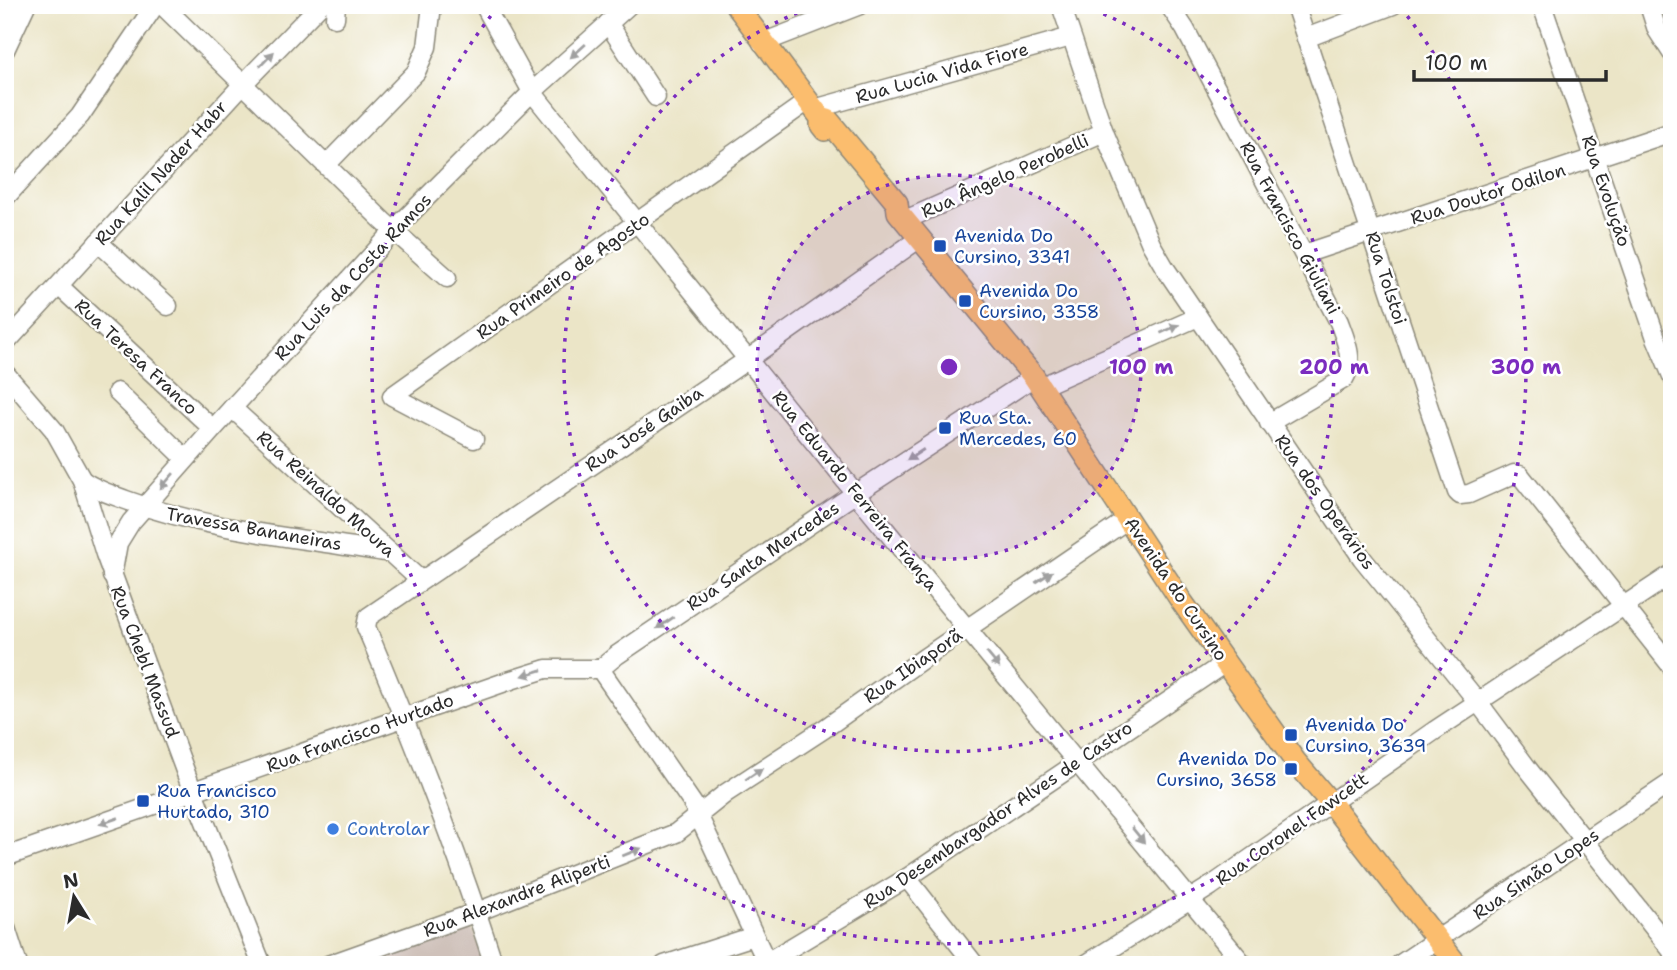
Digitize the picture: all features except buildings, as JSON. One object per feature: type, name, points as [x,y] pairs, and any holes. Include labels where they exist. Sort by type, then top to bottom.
[{"type":"main road","name":"Avenida do Cursino","points":[[736,5],[814,109],[828,120],[889,193],[902,216],[1037,382],[1180,599],[1295,761],[1457,965]]},
{"type":"street","points":[[5,50],[26,5]]},
{"type":"street","points":[[5,198],[80,116],[155,5]]},
{"type":"street","points":[[162,5],[394,231],[447,278]]},
{"type":"street","name":"Rua Kalil Nader Habr","points":[[5,344],[243,84],[320,5]]},
{"type":"street","points":[[327,164],[416,72],[427,47],[432,5]]},
{"type":"street","name":"Rua Eduardo Ferreira França","points":[[484,5],[532,92],[856,494],[1244,965]]},
{"type":"street","name":"Rua Luis da Costa Ramos","points":[[113,576],[118,543],[144,507],[213,429],[394,231],[532,92],[629,5]]},
{"type":"street","name":"Rua dos Operários","points":[[1061,5],[1104,132],[1151,244],[1198,317],[1362,558],[1672,951]]},
{"type":"street","name":"Rua Francisco Giuliani","points":[[1169,5],[1185,29],[1304,254],[1339,321],[1348,347],[1349,370],[1344,379],[1269,423]]},
{"type":"street","name":"Rua Tolstoi","points":[[1295,5],[1457,492],[1461,495],[1469,494],[1514,474],[1520,475],[1624,606]]},
{"type":"street","points":[[1306,38],[1359,11],[1393,5]]},
{"type":"street","name":"Rua Evolução","points":[[1542,5],[1595,159],[1664,335],[1672,376]]},
{"type":"street","points":[[1649,5],[1657,30],[1672,53]]},
{"type":"street","points":[[762,43],[853,6]]},
{"type":"street","points":[[608,23],[656,97]]},
{"type":"street","name":"Rua Lucia Vida Fiore","points":[[814,109],[1071,37]]},
{"type":"street","name":"Rua Primeiro de Agosto","points":[[474,439],[392,396],[637,224],[814,109]]},
{"type":"street","name":"Rua Ângelo Perobelli","points":[[902,216],[1104,132]]},
{"type":"street","name":"Rua Doutor Odilon","points":[[1304,254],[1672,132]]},
{"type":"street","name":"Rua José Gaiba","points":[[404,717],[366,627],[368,617],[747,360],[920,238]]},
{"type":"street","points":[[98,242],[168,306]]},
{"type":"street","name":"Rua Teresa Franco","points":[[58,286],[213,429]]},
{"type":"street","name":"Rua Santa Mercedes","points":[[600,669],[856,494],[1037,382],[1198,317]]},
{"type":"street","name":"Rua Chebl Massud","points":[[5,373],[54,430],[82,480],[113,576],[262,965]]},
{"type":"street","points":[[117,392],[186,459]]},
{"type":"street","name":"Rua Reinaldo Moura","points":[[232,408],[419,580]]},
{"type":"street","name":"Travessa Bananeiras","points":[[82,480],[95,489],[144,507],[212,524],[391,553]]},
{"type":"street","name":"Rua Ibiaporã","points":[[699,814],[1128,519]]},
{"type":"street","name":"Rua Coronel Fawcett","points":[[1085,965],[1190,900],[1330,802],[1672,574]]},
{"type":"street","points":[[1624,606],[1672,667]]},
{"type":"street","name":"Rua Desembargador Alves de Castro","points":[[767,964],[907,878],[1225,663]]},
{"type":"street","name":"Rua Francisco Hurtado","points":[[5,857],[546,669],[600,669]]},
{"type":"street","points":[[600,669],[699,814],[767,964]]},
{"type":"street","points":[[404,717],[494,965]]},
{"type":"street","name":"Rua Simão Lopes","points":[[1399,965],[1672,782]]},
{"type":"street","name":"Rua Alexandre Aliperti","points":[[328,965],[477,912],[664,839],[688,825],[699,814]]},
{"type":"street","points":[[907,878],[975,965]]},
{"type":"street","points":[[5,925],[18,965]]},
{"type":"street","points":[[664,965],[754,936]]},
{"type":"shaded area","points":[[470,928],[475,933],[486,965],[360,965]]},
{"type":"place","name":"Avenida Do Cursino, 3341","points":[[940,246]]},
{"type":"place","name":"Avenida Do Cursino, 3358","points":[[965,301]]},
{"type":"place","name":"Rua Sta. Mercedes, 60","points":[[945,428]]},
{"type":"place","name":"Avenida Do Cursino, 3639","points":[[1291,735]]},
{"type":"place","name":"Avenida Do Cursino, 3658","points":[[1291,769]]},
{"type":"place","name":"Rua Francisco Hurtado, 310","points":[[143,801]]},
{"type":"place","name":"Controlar","points":[[333,829]]}]
